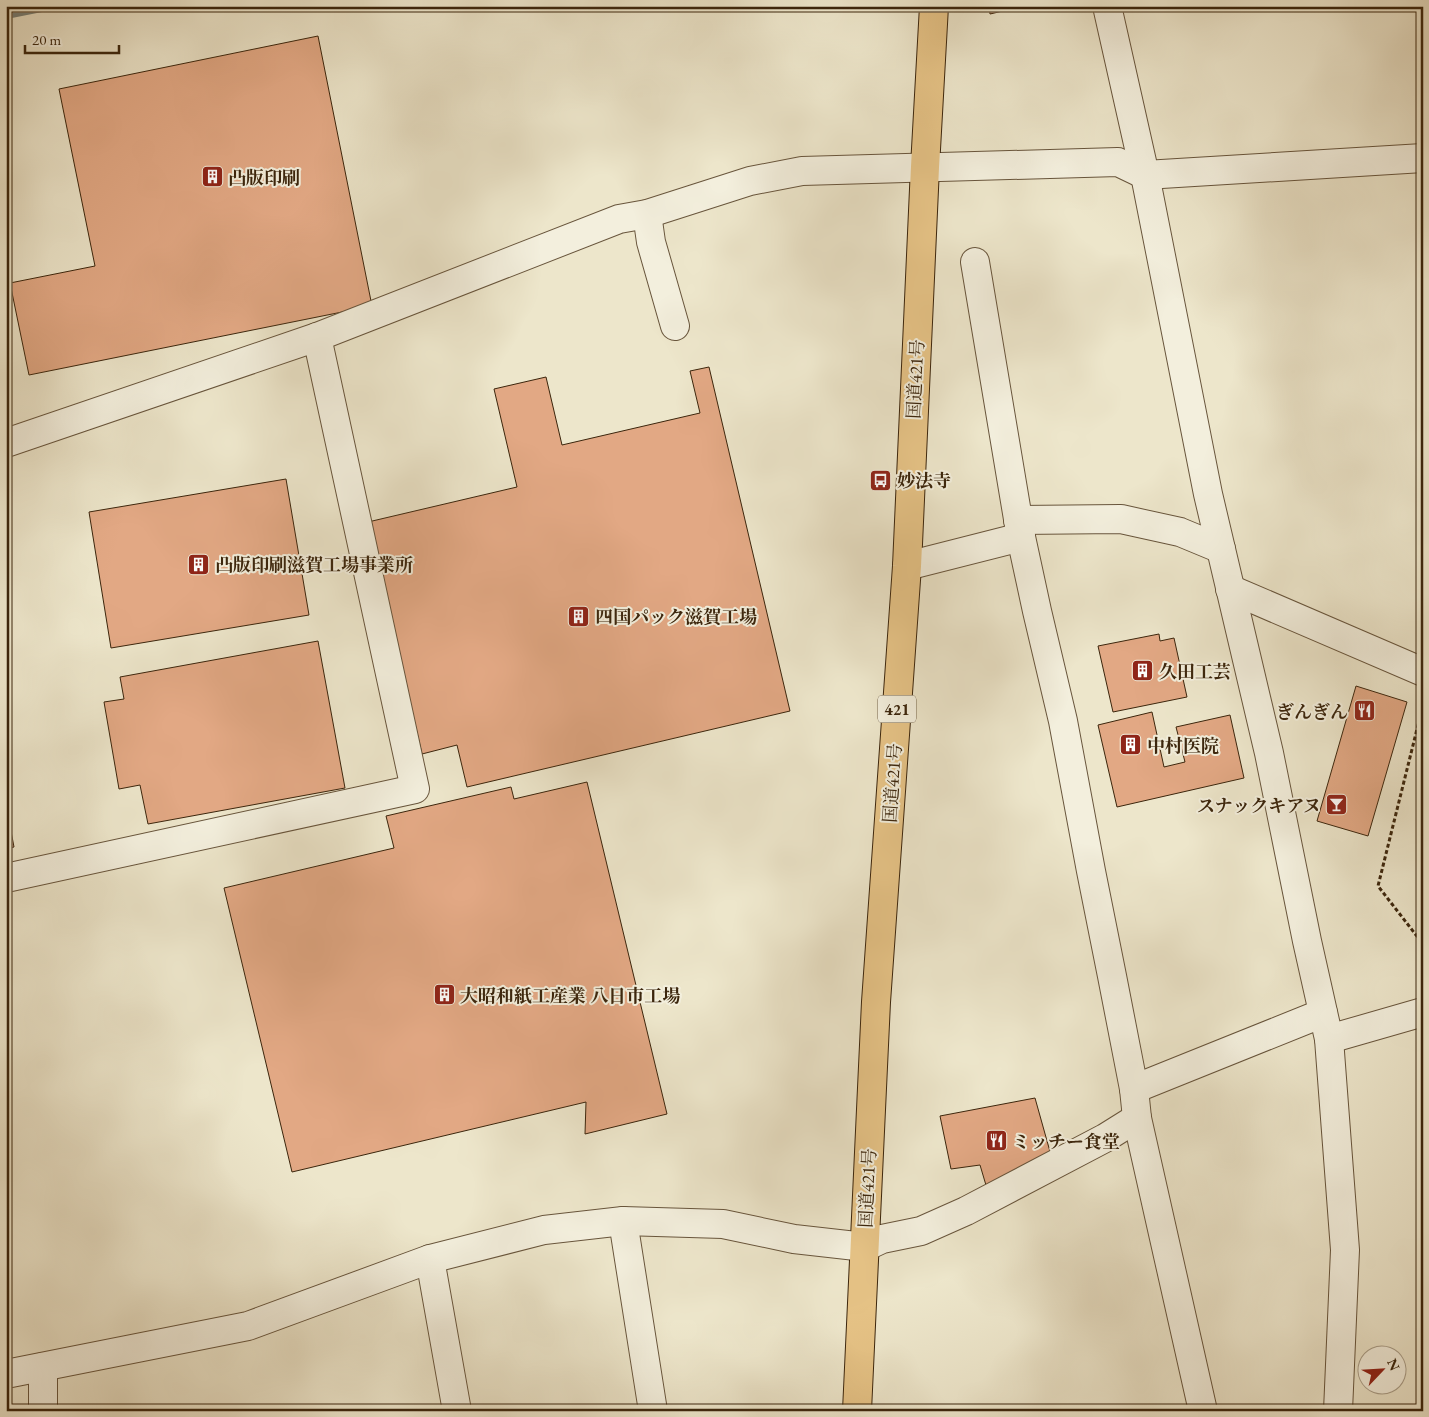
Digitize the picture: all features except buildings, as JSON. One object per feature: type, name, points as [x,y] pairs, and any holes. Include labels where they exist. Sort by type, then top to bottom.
[{"type":"highway","name":"国道421号","points":[[857,1411],[876,1002],[907,566],[934,6]]},
{"type":"street","points":[[1107,6],[1145,175],[1206,485],[1269,753],[1326,1026],[1345,1250],[1338,1411]]},
{"type":"street","points":[[6,443],[317,337],[619,219],[647,214],[750,180],[802,170],[1118,162],[1145,175],[1423,158]]},
{"type":"street","points":[[647,214],[650,242],[675,326]]},
{"type":"street","points":[[975,262],[1020,528],[1063,722],[1138,1118],[1203,1411]]},
{"type":"street","points":[[6,878],[415,789],[317,337]]},
{"type":"street","points":[[907,566],[1020,528],[1121,518],[1180,532],[1221,549]]},
{"type":"street","points":[[1230,589],[1423,672]]},
{"type":"street","points":[[1134,1089],[1326,1026],[1423,1012]]},
{"type":"street","points":[[6,1374],[248,1326],[430,1259],[544,1230],[622,1221],[723,1224],[794,1239],[865,1247],[882,1239],[922,1231],[966,1211],[1105,1138],[1138,1118]]},
{"type":"street","points":[[622,1221],[653,1411]]},
{"type":"street","points":[[430,1259],[457,1411]]},
{"type":"street","points":[[43,1367],[43,1411]]},
{"type":"path","points":[[1423,705],[1378,886],[1423,944]]},
{"type":"waterway","points":[[6,14],[46,6]]},
{"type":"place","name":"凸版印刷","points":[[212,177]]},
{"type":"place","name":"妙法寺","points":[[881,480]]},
{"type":"place","name":"凸版印刷滋賀工場事業所","points":[[199,564]]},
{"type":"place","name":"四国パック滋賀工場","points":[[579,616]]},
{"type":"place","name":"久田工芸","points":[[1143,671]]},
{"type":"place","name":"ぎんぎん","points":[[1364,711]]},
{"type":"place","name":"中村医院","points":[[1131,745]]},
{"type":"place","name":"スナックキアヌ","points":[[1337,805]]},
{"type":"place","name":"大昭和紙工産業 八日市工場","points":[[444,995]]},
{"type":"place","name":"ミッチー食堂","points":[[996,1141]]}]
